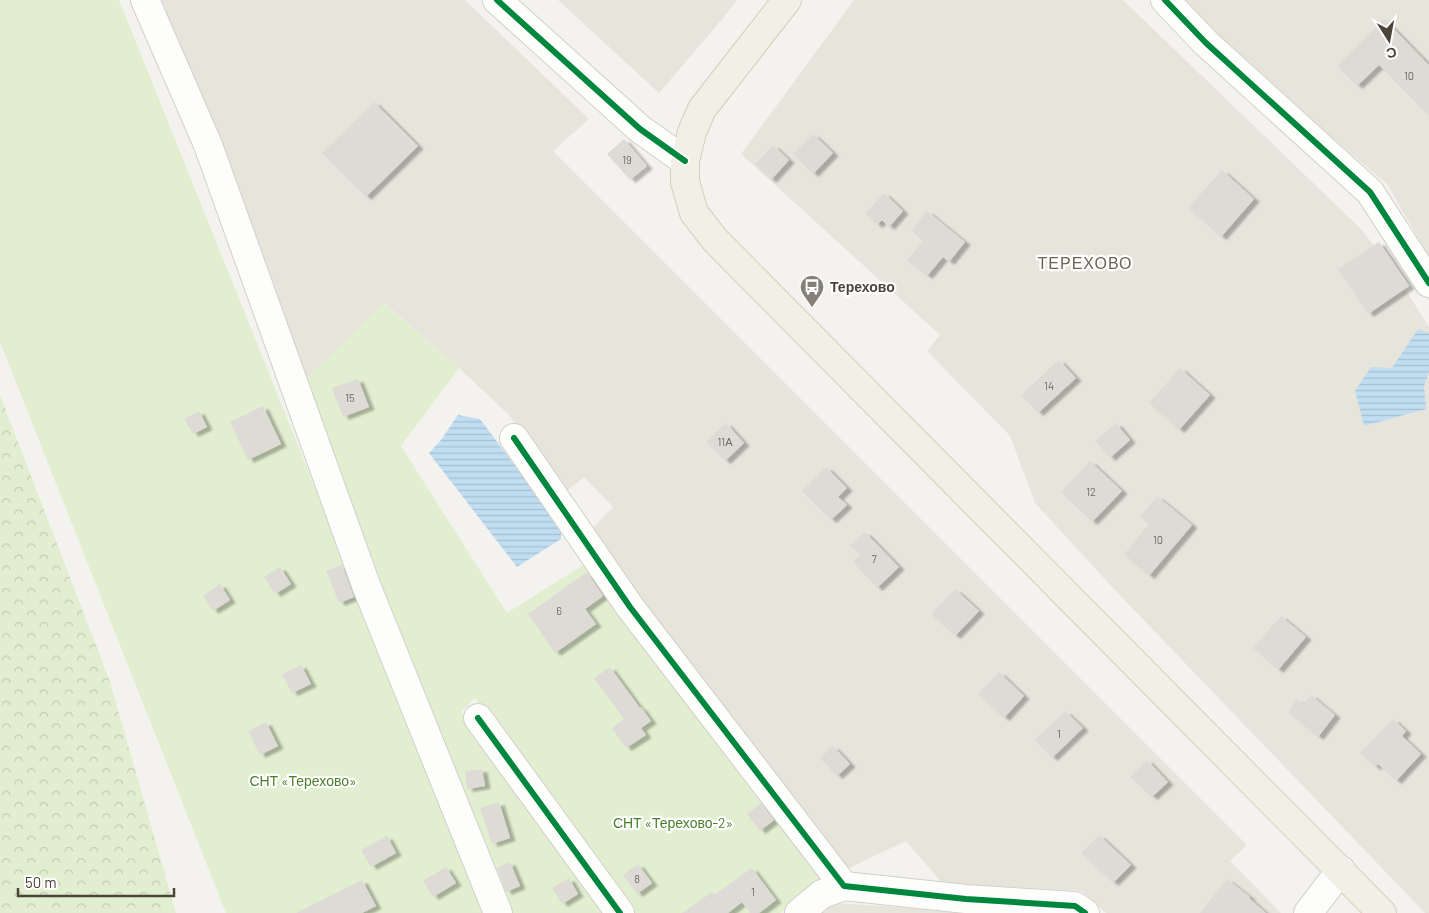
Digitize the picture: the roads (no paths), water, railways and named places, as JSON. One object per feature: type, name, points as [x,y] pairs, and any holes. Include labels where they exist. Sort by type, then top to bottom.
[{"type":"main road","points":[[787,0],[702,109],[692,132],[685,161],[685,182],[694,213],[714,240],[1382,913]]},
{"type":"street","points":[[145,0],[208,145],[366,585],[498,913]]},
{"type":"street","points":[[497,0],[640,129],[685,161]]},
{"type":"street","points":[[1164,0],[1206,43],[1370,192],[1429,283]]},
{"type":"street","points":[[514,438],[630,607],[844,886]]},
{"type":"street","points":[[478,718],[620,913]]},
{"type":"street","points":[[1308,913],[1341,870]]},
{"type":"street","points":[[799,913],[822,894],[844,886],[966,899],[1074,906],[1085,913]]},
{"type":"water","points":[[1418,329],[1429,333],[1429,372],[1424,386],[1426,409],[1364,426],[1355,391],[1371,367],[1392,368]]},
{"type":"water","points":[[458,415],[480,419],[561,527],[561,539],[517,567],[429,453],[441,440]]},
{"type":"place","name":"Терехово","points":[[812,308]]},
{"type":"district","name":"ТЕРЕХОВО","points":[[1085,263]]},
{"type":"park label","name":"СНТ «Терехово»","points":[[303,781]]},
{"type":"park label","name":"СНТ «Терехово-2»","points":[[673,823]]}]
